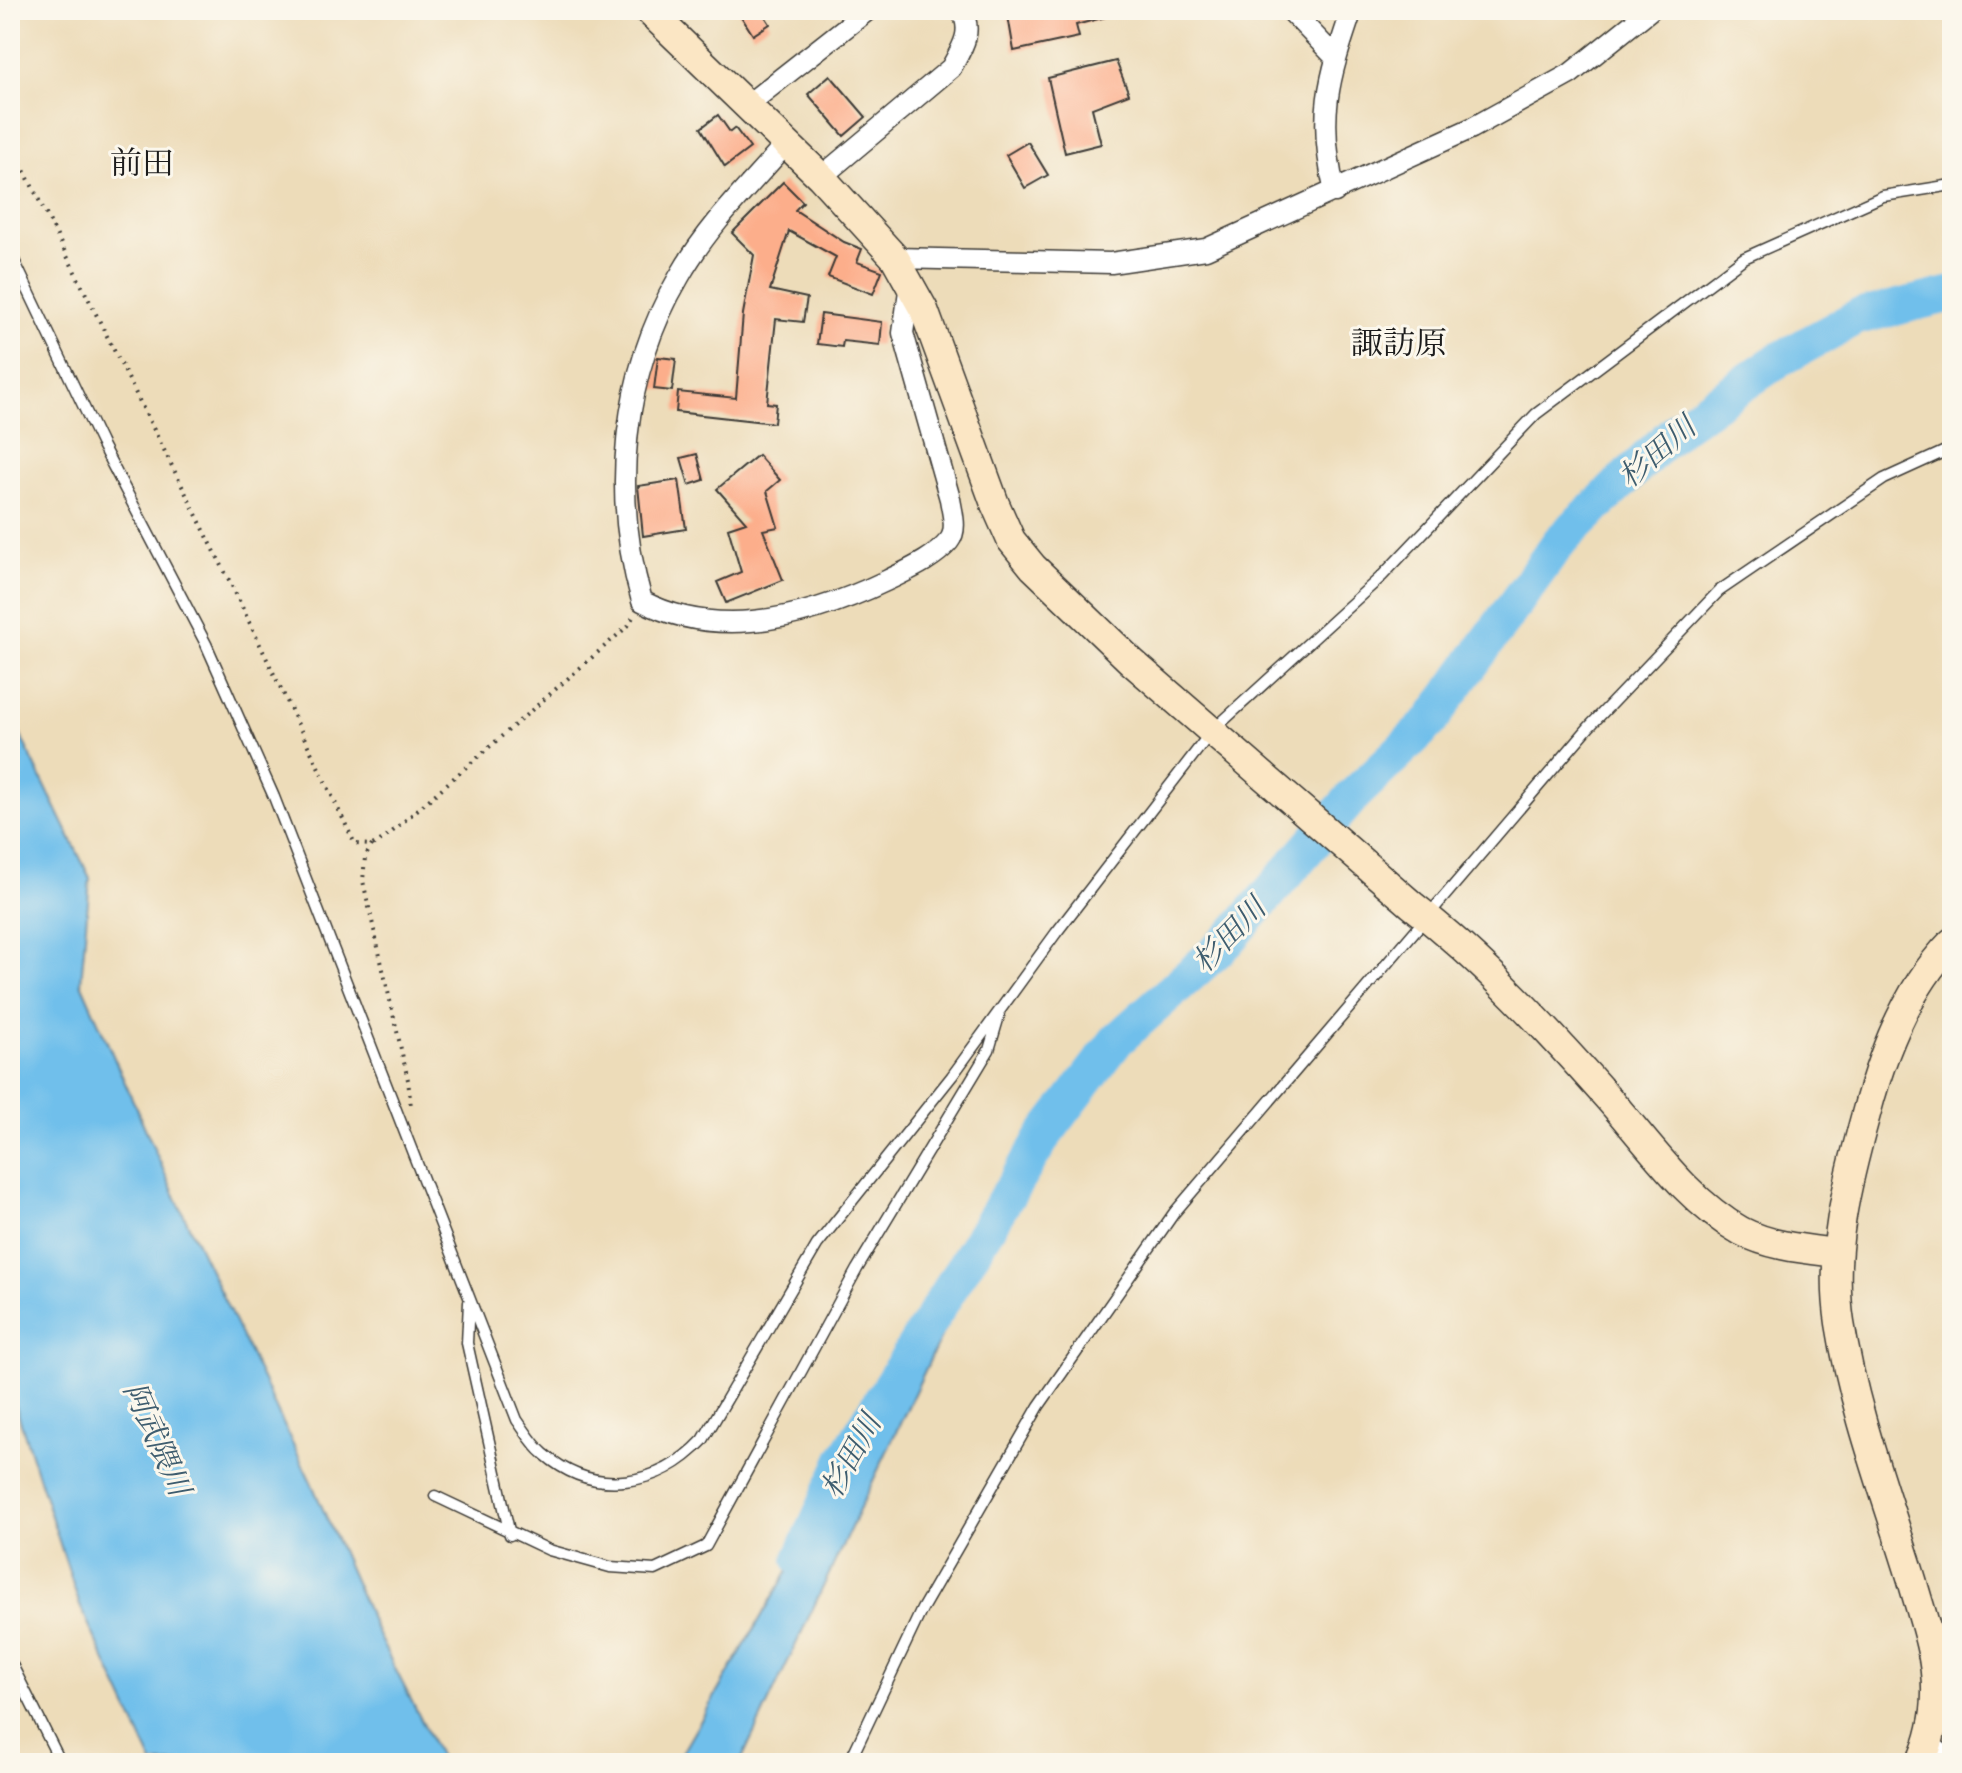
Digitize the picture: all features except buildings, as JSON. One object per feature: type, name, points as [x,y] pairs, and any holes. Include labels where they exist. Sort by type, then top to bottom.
[{"type":"street","points":[[648,10],[821,177],[895,258],[924,310],[1011,540],[1064,600],[1419,911],[1453,937],[1562,1046],[1707,1209],[1744,1232],[1791,1247],[1836,1253]]},
{"type":"street","points":[[746,106],[868,10]]},
{"type":"street","points":[[821,177],[951,68],[965,43],[968,21],[961,10]]},
{"type":"street","points":[[1290,10],[1336,58]]},
{"type":"street","points":[[1335,192],[1327,157],[1324,109],[1352,10]]},
{"type":"street","points":[[895,258],[1111,263],[1206,249],[1472,128],[1570,74],[1650,10]]},
{"type":"street","points":[[786,144],[719,219],[680,274],[657,317],[623,459],[623,509],[642,601],[666,613],[694,619],[758,622],[841,603],[918,565],[950,539],[954,523],[950,499],[903,333],[910,284]]},
{"type":"street","points":[[1933,1756],[1936,1692],[1928,1637],[1851,1380],[1840,1320],[1836,1253],[1850,1170],[1878,1071],[1925,975],[1952,942]]},
{"type":"lane","points":[[10,252],[101,443],[206,644],[255,754],[517,1420],[542,1453],[561,1466],[593,1478],[626,1482],[657,1476],[685,1459],[703,1440],[817,1245],[952,1076],[1212,731],[1382,576],[1536,414],[1744,258],[1883,196],[1952,185]]},
{"type":"lane","points":[[849,1763],[922,1609],[1039,1406],[1174,1213],[1419,911],[1719,591],[1884,479],[1952,448]]},
{"type":"lane","points":[[435,1496],[510,1535],[549,1550],[610,1567],[655,1570],[706,1546],[857,1269],[989,1050],[1000,1010]]},
{"type":"lane","points":[[469,1297],[467,1343],[510,1535]]},
{"type":"lane","points":[[10,1661],[61,1763]]},
{"type":"path","points":[[10,142],[233,588],[343,826],[355,844],[372,845]]},
{"type":"path","points":[[404,1131],[412,1103],[363,881],[365,857],[372,845],[385,838],[628,626],[642,601]]},
{"type":"water","name":"阿武隈川","points":[[10,714],[90,878],[81,983],[179,1205],[311,1482],[378,1635],[443,1763],[153,1763],[80,1606],[10,1389]]},
{"type":"water","points":[[1010,1190],[740,1763],[676,1763]]},
{"type":"waterway","name":"杉田川","points":[[801,1559],[845,1459],[1044,1136],[1117,1040],[1228,941],[1354,795],[1430,722],[1560,541],[1677,429],[1777,361],[1857,317],[1952,294]]},
{"type":"district","name":"前田","points":[[142,163]]},
{"type":"district","name":"諏訪原","points":[[1399,343]]}]
